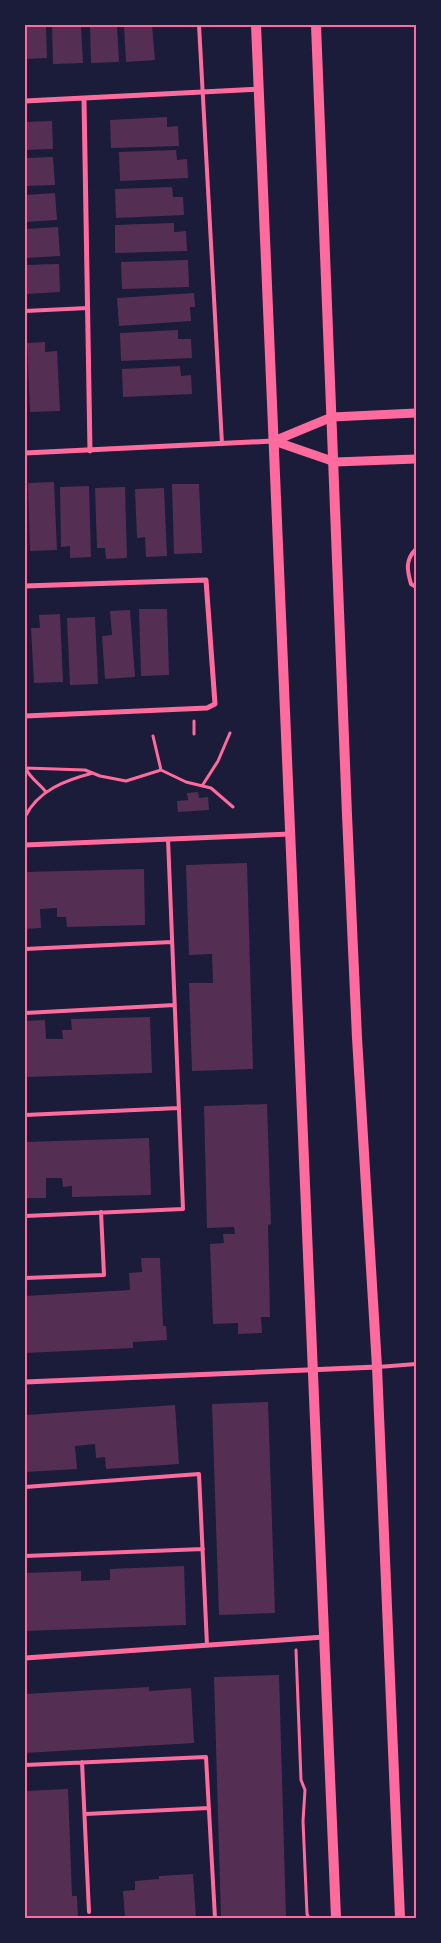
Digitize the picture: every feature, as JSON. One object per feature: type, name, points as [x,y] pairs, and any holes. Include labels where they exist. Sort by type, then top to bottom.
[{"type":"main road","points":[[256,25],[336,1918]]},
{"type":"main road","points":[[316,25],[357,1028],[378,1367],[400,1918]]},
{"type":"street","points":[[25,101],[259,88]]},
{"type":"street","points":[[84,99],[90,451]]},
{"type":"street","points":[[25,454],[274,441],[332,416],[416,413]]},
{"type":"street","points":[[274,441],[335,462],[416,459]]},
{"type":"street","points":[[25,586],[206,580],[215,704],[207,708],[25,716]]},
{"type":"street","points":[[25,845],[290,834]]},
{"type":"street","points":[[25,1382],[378,1367]]},
{"type":"street","points":[[25,1658],[324,1637]]},
{"type":"lane","points":[[199,25],[222,444]]},
{"type":"lane","points":[[25,311],[88,308]]},
{"type":"lane","points":[[416,549],[408,557],[407,572],[411,584],[416,587]]},
{"type":"lane","points":[[25,1216],[183,1209],[168,839]]},
{"type":"lane","points":[[25,949],[172,942]]},
{"type":"lane","points":[[25,1013],[175,1005]]},
{"type":"lane","points":[[25,1115],[179,1108]]},
{"type":"lane","points":[[25,1278],[104,1275],[101,1212]]},
{"type":"lane","points":[[378,1367],[416,1364]]},
{"type":"lane","points":[[25,1487],[200,1474],[207,1645]]},
{"type":"lane","points":[[25,1556],[203,1549]]},
{"type":"lane","points":[[25,1765],[206,1756],[215,1918]]},
{"type":"lane","points":[[82,1762],[90,1912]]},
{"type":"lane","points":[[85,1814],[209,1808]]},
{"type":"path","points":[[202,786],[218,761],[230,733]]},
{"type":"path","points":[[152,736],[161,770]]},
{"type":"path","points":[[25,768],[84,770],[126,781],[161,770],[186,782],[210,788],[233,807]]},
{"type":"path","points":[[25,768],[31,778],[41,785],[46,792]]},
{"type":"path","points":[[25,817],[29,809],[46,792],[62,782],[93,773]]},
{"type":"path","points":[[296,1638],[301,1780],[304,1790],[303,1821],[309,1918]]},
{"type":"building","points":[[25,25],[46,25],[47,58],[25,59]]},
{"type":"building","points":[[52,25],[81,25],[83,63],[53,64]]},
{"type":"building","points":[[90,25],[117,25],[119,62],[91,63]]},
{"type":"building","points":[[124,25],[152,25],[155,60],[126,62]]},
{"type":"building","points":[[167,117],[167,127],[178,126],[179,146],[111,148],[110,120]]},
{"type":"building","points":[[52,121],[53,149],[25,150],[25,122]]},
{"type":"building","points":[[176,150],[177,160],[187,159],[188,178],[120,181],[119,152]]},
{"type":"building","points":[[53,157],[55,185],[25,186],[25,158]]},
{"type":"building","points":[[172,187],[173,197],[183,197],[184,215],[116,218],[115,189]]},
{"type":"building","points":[[55,193],[57,220],[25,222],[25,195]]},
{"type":"building","points":[[174,223],[174,232],[186,231],[187,251],[115,253],[115,225]]},
{"type":"building","points":[[58,227],[60,256],[25,258],[25,229]]},
{"type":"building","points":[[188,260],[189,287],[122,289],[121,262]]},
{"type":"building","points":[[59,264],[60,292],[25,294],[25,265]]},
{"type":"building","points":[[194,293],[195,307],[190,307],[191,321],[119,326],[117,298]]},
{"type":"building","points":[[178,330],[178,339],[191,339],[192,358],[121,361],[120,333]]},
{"type":"building","points":[[45,342],[45,352],[57,351],[60,411],[30,412],[27,343]]},
{"type":"building","points":[[180,366],[181,376],[191,375],[192,394],[123,397],[122,369]]},
{"type":"building","points":[[54,482],[57,550],[30,551],[28,483]]},
{"type":"building","points":[[172,484],[199,484],[202,553],[174,554]]},
{"type":"building","points":[[89,486],[91,557],[70,558],[70,546],[61,547],[60,487]]},
{"type":"building","points":[[125,487],[127,558],[106,559],[105,548],[97,548],[95,488]]},
{"type":"building","points":[[164,488],[167,556],[146,557],[145,537],[137,538],[135,489]]},
{"type":"building","points":[[139,609],[167,609],[169,675],[141,676]]},
{"type":"building","points":[[130,610],[135,677],[105,679],[102,636],[112,635],[110,611]]},
{"type":"building","points":[[60,614],[63,682],[34,683],[31,628],[40,628],[39,615]]},
{"type":"building","points":[[95,617],[98,684],[70,685],[67,618]]},
{"type":"building","points":[[198,792],[199,798],[208,797],[209,810],[178,812],[177,801],[188,800],[187,793]]},
{"type":"building","points":[[247,863],[253,1069],[192,1071],[189,983],[213,983],[212,954],[189,955],[186,865]]},
{"type":"building","points":[[144,869],[145,925],[67,927],[66,917],[57,917],[57,908],[40,909],[41,928],[25,929],[25,872]]},
{"type":"building","points":[[150,1017],[152,1073],[25,1077],[25,1021],[45,1020],[46,1039],[63,1039],[62,1030],[72,1030],[71,1019]]},
{"type":"building","points":[[267,1104],[271,1224],[268,1225],[270,1317],[261,1317],[262,1333],[238,1334],[238,1323],[213,1324],[210,1244],[224,1243],[223,1234],[235,1234],[234,1227],[207,1228],[204,1106]]},
{"type":"building","points":[[149,1138],[151,1195],[72,1197],[72,1186],[63,1187],[62,1178],[46,1178],[46,1198],[25,1198],[25,1142]]},
{"type":"building","points":[[141,1258],[160,1258],[163,1326],[166,1326],[167,1340],[133,1342],[133,1348],[25,1353],[25,1296],[130,1290],[129,1273],[142,1272]]},
{"type":"building","points":[[268,1402],[275,1613],[219,1615],[212,1404]]},
{"type":"building","points":[[175,1405],[179,1464],[106,1469],[105,1457],[96,1458],[95,1444],[75,1446],[77,1469],[25,1472],[25,1415]]},
{"type":"building","points":[[184,1566],[186,1625],[25,1631],[25,1573],[81,1571],[81,1581],[110,1580],[110,1569]]},
{"type":"building","points":[[279,1675],[286,1918],[221,1918],[214,1677]]},
{"type":"building","points":[[149,1687],[149,1691],[191,1688],[194,1743],[25,1753],[25,1694]]},
{"type":"building","points":[[68,1789],[72,1896],[77,1896],[78,1918],[25,1918],[25,1791]]},
{"type":"building","points":[[193,1874],[196,1918],[125,1918],[123,1891],[135,1890],[135,1881],[159,1879],[159,1876]]}]
